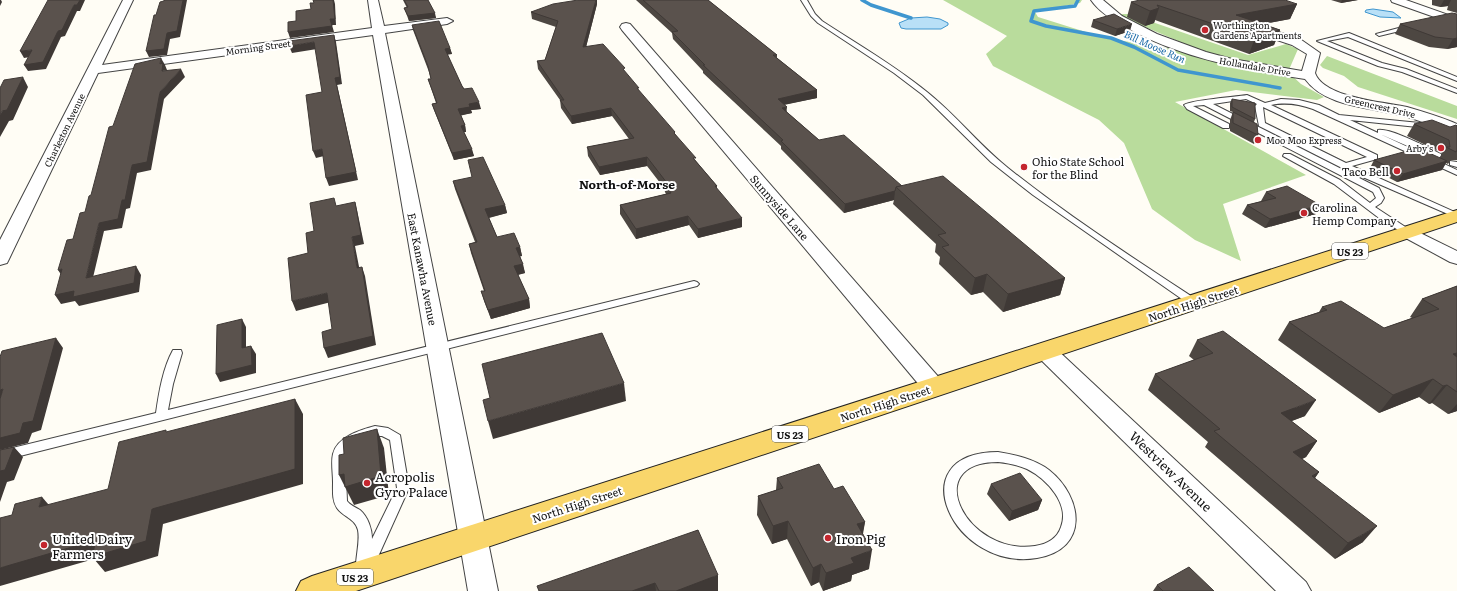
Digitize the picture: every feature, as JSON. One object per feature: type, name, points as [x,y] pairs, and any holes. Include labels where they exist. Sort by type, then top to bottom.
[{"type":"main road","name":"North High Street","points":[[312,591],[1456,216]]},
{"type":"street","name":"Charleston Avenue","points":[[0,259],[128,0]]},
{"type":"street","name":"East Kanawha Avenue","points":[[373,0],[483,591]]},
{"type":"street","name":"Hollandale Drive","points":[[1096,0],[1118,18],[1153,37],[1202,55],[1235,64],[1309,76]]},
{"type":"street","points":[[1396,0],[1454,19]]},
{"type":"street","name":"Morning Street","points":[[93,70],[447,21]]},
{"type":"street","name":"Sunnyside Lane","points":[[626,27],[934,387]]},
{"type":"street","points":[[1269,33],[1296,42],[1314,53],[1314,59],[1308,69],[1309,76]]},
{"type":"street","name":"Greencrest Drive","points":[[1309,76],[1319,86],[1333,95],[1395,108],[1452,127]]},
{"type":"street","points":[[1408,232],[1457,258]]},
{"type":"street","name":"Westview Avenue","points":[[1045,351],[1296,591]]},
{"type":"lane","points":[[804,0],[813,15],[820,22],[902,76],[939,106],[979,147],[1013,176],[1092,234],[1193,302]]},
{"type":"lane","points":[[1432,22],[1454,19]]},
{"type":"lane","points":[[1379,34],[1417,25]]},
{"type":"lane","points":[[1457,79],[1349,36],[1320,41],[1380,65],[1404,70],[1457,91]]},
{"type":"lane","points":[[1404,70],[1407,66],[1418,63]]},
{"type":"lane","points":[[1226,126],[1188,105],[1199,102],[1206,103],[1247,97],[1374,157],[1345,166]]},
{"type":"lane","points":[[1456,216],[1345,166],[1262,124],[1259,106],[1270,102],[1281,101],[1299,102],[1316,107],[1332,116],[1457,173]]},
{"type":"lane","points":[[1206,103],[1376,190],[1380,194],[1381,198],[1379,202],[1370,206]]},
{"type":"lane","points":[[1217,121],[1233,116]]},
{"type":"lane","points":[[1332,116],[1425,126],[1452,127]]},
{"type":"lane","points":[[1387,122],[1366,121],[1360,124],[1364,127],[1394,136],[1438,156]]},
{"type":"lane","points":[[1287,156],[1337,182],[1408,232]]},
{"type":"lane","points":[[1297,161],[1310,157]]},
{"type":"lane","points":[[0,456],[694,284]]},
{"type":"lane","points":[[162,416],[165,391],[177,353]]},
{"type":"lane","points":[[371,432],[384,432],[396,438],[403,488],[363,574],[365,534],[364,523],[356,514],[343,507],[340,501],[338,454],[346,444],[357,436],[371,432]]},
{"type":"lane","points":[[998,457],[1017,460],[1035,468],[1052,480],[1064,494],[1070,511],[1069,526],[1062,540],[1048,549],[1029,553],[1008,551],[988,544],[971,532],[958,518],[950,502],[950,487],[955,474],[966,464],[980,458],[998,457]]},
{"type":"green space","points":[[943,0],[1082,0],[1080,3],[1035,12],[1038,17],[1105,38],[1211,55],[1124,18],[1121,14],[1129,14],[1248,55],[1286,44],[1298,49],[1288,72],[1301,84],[1324,97],[1317,100],[1236,90],[1175,102],[1306,175],[1223,204],[1241,261],[1195,240],[1152,209],[1124,143],[1099,120],[993,66],[986,54],[1007,36]]},
{"type":"green space","points":[[1327,56],[1457,106],[1457,119],[1358,87],[1344,76],[1323,68],[1320,65]]},
{"type":"water","points":[[1373,9],[1393,12],[1401,18],[1380,17],[1365,12],[1366,10]]},
{"type":"water","points":[[927,17],[940,19],[948,23],[948,25],[941,29],[906,29],[901,28],[899,23],[911,18]]},
{"type":"building","points":[[48,0],[80,0],[77,5],[74,5],[62,30],[58,31],[43,62],[24,65],[32,50],[20,51]]},
{"type":"building","points":[[164,0],[183,0],[177,31],[167,33],[164,49],[146,51],[154,15],[156,15],[160,2]]},
{"type":"building","points":[[313,0],[333,0],[335,19],[330,19],[332,26],[288,32],[288,22],[296,21],[296,11],[311,9],[310,3],[314,3]]},
{"type":"building","points":[[404,0],[428,0],[435,13],[408,16],[404,8],[408,7]]},
{"type":"building","points":[[578,0],[596,0],[583,47],[603,44],[625,68],[623,69],[639,88],[637,88],[696,158],[693,158],[742,218],[698,229],[688,216],[636,229],[620,205],[671,193],[664,183],[667,183],[647,157],[599,167],[587,147],[634,138],[611,108],[571,116],[560,100],[564,100],[537,61],[545,60],[558,21],[531,12],[553,4]]},
{"type":"building","points":[[643,0],[708,0],[777,55],[773,55],[817,90],[778,99],[787,107],[782,108],[819,140],[844,135],[902,186],[896,187],[895,191],[845,204],[781,141],[783,140],[703,65],[705,65],[672,32],[678,31]]},
{"type":"building","points":[[1140,0],[1285,0],[1297,4],[1236,15],[1280,30],[1255,38],[1157,5],[1159,8],[1150,11],[1131,2]]},
{"type":"building","points":[[1452,13],[1457,14],[1457,38],[1453,39],[1435,37],[1400,24]]},
{"type":"building","points":[[1114,14],[1132,24],[1117,29],[1093,20]]},
{"type":"building","points":[[439,21],[450,48],[445,49],[462,86],[464,89],[472,88],[479,102],[469,104],[470,107],[458,109],[465,125],[461,126],[472,149],[452,153],[432,104],[437,103],[428,79],[431,79],[428,66],[412,25]]},
{"type":"building","points":[[334,35],[340,77],[335,78],[356,172],[326,178],[322,149],[313,151],[306,95],[322,92],[314,42],[289,46],[289,41]]},
{"type":"building","points":[[161,58],[160,64],[163,63],[162,71],[181,69],[160,92],[147,162],[132,165],[125,200],[122,200],[118,219],[99,223],[86,278],[136,266],[134,283],[73,297],[74,291],[55,295],[62,269],[58,270],[67,240],[73,239],[80,213],[85,212],[109,127],[113,126],[135,64]]},
{"type":"building","points":[[23,77],[7,110],[2,111],[0,115],[0,88],[4,80]]},
{"type":"building","points":[[1232,99],[1255,103],[1255,119],[1232,107]]},
{"type":"building","points":[[1233,112],[1257,124],[1258,135],[1233,123]]},
{"type":"building","points":[[1432,120],[1450,127],[1457,126],[1456,152],[1446,147],[1450,147],[1449,140],[1414,124]]},
{"type":"building","points":[[1418,148],[1447,161],[1403,174],[1374,160]]},
{"type":"building","points":[[483,157],[505,205],[485,209],[497,237],[514,233],[520,247],[516,248],[523,264],[514,266],[529,299],[488,310],[481,291],[485,291],[469,244],[477,242],[453,181],[472,177],[468,160]]},
{"type":"building","points":[[943,176],[1065,278],[1008,294],[987,274],[975,278],[942,247],[949,245],[938,235],[946,233],[896,187]]},
{"type":"building","points":[[1287,186],[1320,205],[1270,219],[1247,205],[1276,198],[1266,192]]},
{"type":"building","points":[[334,198],[336,206],[355,202],[361,235],[352,237],[357,268],[362,267],[373,336],[324,348],[322,332],[332,329],[327,293],[292,301],[288,258],[308,253],[306,233],[314,231],[310,203]]},
{"type":"building","points":[[1457,286],[1457,353],[1453,354],[1457,357],[1457,392],[1447,385],[1443,386],[1433,379],[1393,395],[1289,322],[1327,310],[1322,307],[1341,301],[1384,328],[1439,309],[1422,299]]},
{"type":"building","points":[[242,319],[242,348],[251,346],[252,365],[216,374],[217,325]]},
{"type":"building","points":[[1223,331],[1316,400],[1281,413],[1317,441],[1293,452],[1319,472],[1312,476],[1377,526],[1348,543],[1214,431],[1220,429],[1155,374],[1213,353],[1197,340]]},
{"type":"building","points":[[602,333],[624,383],[488,421],[483,400],[490,398],[482,364]]},
{"type":"building","points":[[56,338],[33,421],[23,423],[20,433],[0,438],[0,399],[3,389],[0,390],[0,357],[2,351]]},
{"type":"building","points":[[295,399],[295,469],[152,509],[146,541],[92,557],[96,540],[0,568],[0,518],[12,515],[15,504],[42,497],[39,507],[108,489],[119,442],[166,430],[166,432]]},
{"type":"building","points":[[377,429],[381,476],[345,487],[344,474],[339,475],[339,455],[344,454],[343,438]]},
{"type":"building","points":[[14,447],[5,470],[0,471],[0,450]]},
{"type":"building","name":"Iron Pig","points":[[819,464],[834,489],[843,486],[865,522],[857,524],[872,550],[851,558],[854,563],[826,573],[821,564],[813,568],[788,521],[773,526],[758,496],[783,488],[777,478]]},
{"type":"building","points":[[1020,473],[1042,500],[1012,511],[991,484]]},
{"type":"building","points":[[698,530],[718,575],[676,591],[659,591],[655,583],[632,591],[539,591],[537,586]]},
{"type":"building","points":[[1189,567],[1214,591],[1163,591],[1157,585]]},
{"type":"waterway","points":[[862,0],[871,5],[911,18]]},
{"type":"waterway","name":"Bill Moose Run","points":[[1078,0],[1075,6],[1034,11],[1031,21],[1046,26],[1111,38],[1134,47],[1178,70],[1280,88]]},
{"type":"place","name":"Worthington Gardens Apartments","points":[[1205,30]]},
{"type":"place","name":"Moo Moo Express","points":[[1258,140]]},
{"type":"place","name":"Arby's","points":[[1441,148]]},
{"type":"place","name":"Ohio State School for the Blind","points":[[1024,167]]},
{"type":"place","name":"Taco Bell","points":[[1397,171]]},
{"type":"place","name":"Carolina Hemp Company","points":[[1304,213]]},
{"type":"place","name":"Acropolis Gyro Palace","points":[[367,483]]},
{"type":"place","name":"Iron Pig","points":[[828,538]]},
{"type":"place","name":"United Dairy Farmers","points":[[44,545]]},
{"type":"district","name":"North-of-Morse","points":[[627,184]]}]
